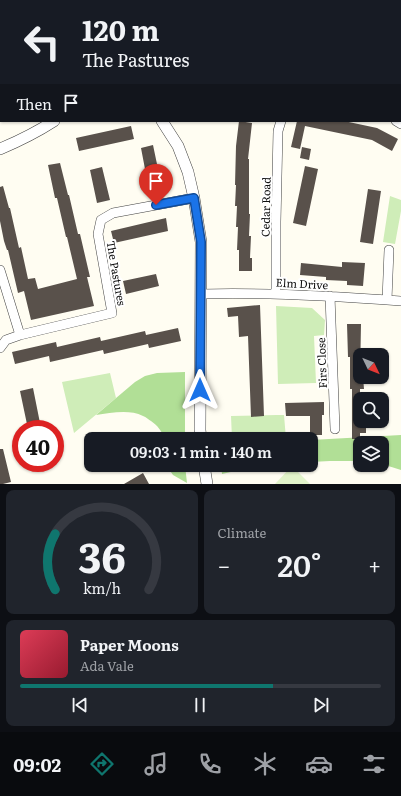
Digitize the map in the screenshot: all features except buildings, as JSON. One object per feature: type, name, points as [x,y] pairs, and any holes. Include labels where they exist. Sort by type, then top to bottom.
[{"type":"street","points":[[0,149],[34,133],[52,122]]},
{"type":"street","points":[[163,122],[178,146],[188,172],[201,242],[200,432]]},
{"type":"street","name":"Cedar Road","points":[[276,294],[278,131],[281,122]]},
{"type":"street","name":"The Pastures","points":[[20,335],[112,313],[98,234],[101,220],[114,213],[194,198]]},
{"type":"street","points":[[387,300],[389,250]]},
{"type":"street","points":[[0,270],[20,335],[6,340],[0,348]]},
{"type":"street","name":"Elm Drive","points":[[201,294],[276,294],[401,301]]},
{"type":"street","name":"Firs Close","points":[[330,296],[335,429]]},
{"type":"street","points":[[205,472],[207,484]]},
{"type":"green space","points":[[390,196],[401,200],[401,211],[395,244],[383,242]]},
{"type":"green space","points":[[276,306],[312,308],[325,320],[324,335],[314,336],[316,383],[278,384]]},
{"type":"green space","points":[[185,372],[185,432],[161,432],[145,417],[138,414],[120,412],[96,415],[135,382],[145,376],[157,373]]},
{"type":"green space","points":[[110,373],[116,398],[74,433],[62,382]]},
{"type":"green space","points":[[284,415],[285,432],[232,432],[231,416]]},
{"type":"green space","points":[[401,435],[401,470],[389,466],[389,436],[383,436]]},
{"type":"green space","points":[[353,438],[353,461],[318,462],[318,440]]},
{"type":"green space","points":[[171,472],[186,472],[187,483],[173,475]]},
{"type":"green space","points":[[286,472],[298,472],[310,484],[275,484]]},
{"type":"route","points":[[156,205],[194,198],[201,242],[200,390]]}]
